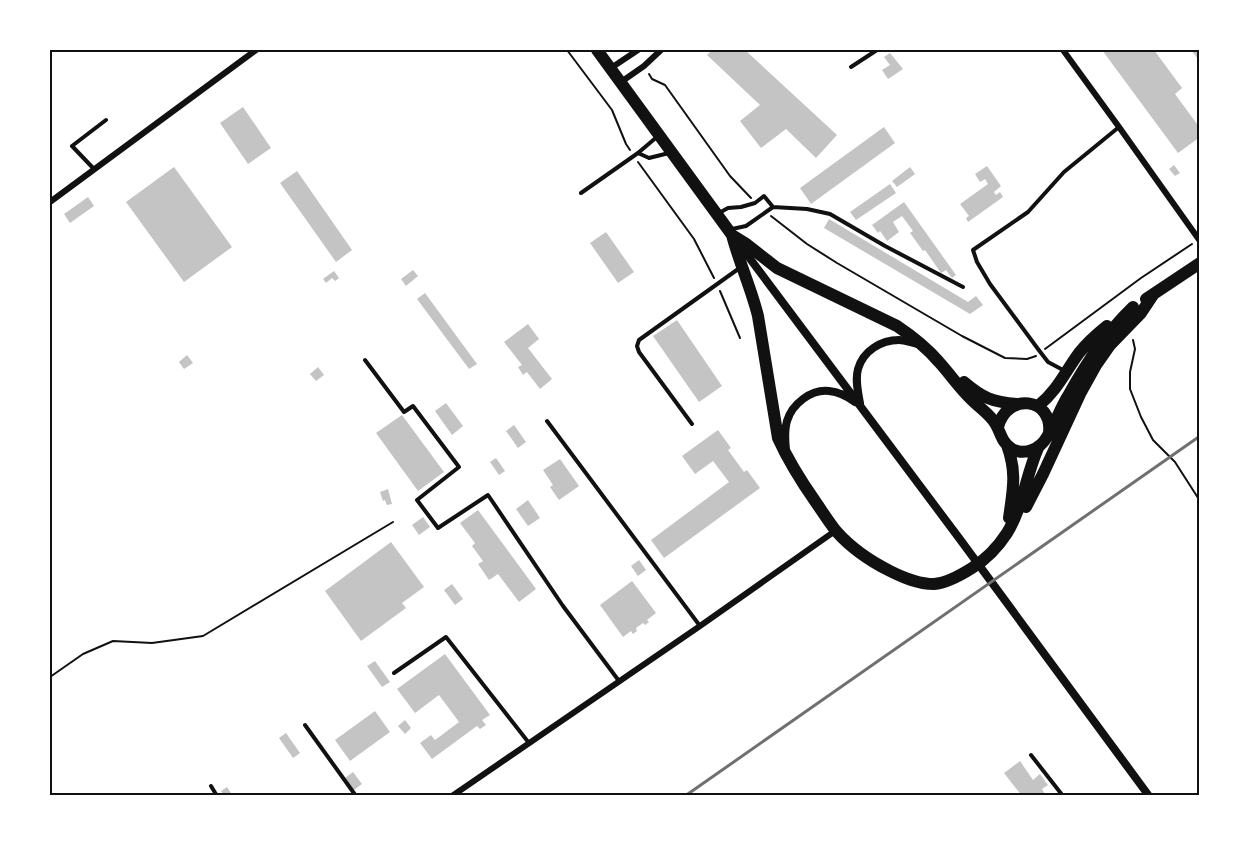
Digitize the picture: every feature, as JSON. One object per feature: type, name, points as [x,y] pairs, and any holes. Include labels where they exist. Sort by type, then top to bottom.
[{"type":"highway","points":[[597,50],[731,232],[777,267],[910,334],[992,418],[1002,440],[1007,445],[1019,452],[1038,448]]},
{"type":"highway","points":[[731,232],[758,316],[775,423],[778,438],[786,456],[805,487],[845,540],[880,566],[919,583],[935,584],[952,579],[979,563],[1017,522],[1096,365],[1110,345],[1141,313],[1153,295]]},
{"type":"highway","points":[[1038,406],[1056,389],[1089,342],[1124,313],[1200,263]]},
{"type":"highway","points":[[1005,535],[1023,497],[1031,464],[1038,448],[1046,439],[1068,395],[1100,344],[1133,307]]},
{"type":"highway","points":[[944,368],[988,399],[1002,403],[1026,403],[1038,406],[1048,419],[1049,433]]},
{"type":"highway","points":[[998,427],[1004,414],[1017,404]]},
{"type":"highway","points":[[1005,535],[1013,489],[1013,466],[1007,445]]},
{"type":"street","points":[[50,202],[256,50]]},
{"type":"street","points":[[611,68],[638,50]]},
{"type":"street","points":[[621,82],[644,66],[661,50]]},
{"type":"street","points":[[1065,52],[1200,241]]},
{"type":"street","points":[[731,232],[1149,795]]},
{"type":"street","points":[[861,406],[857,381],[858,369],[869,351],[889,341],[901,340],[921,345]]},
{"type":"street","points":[[786,456],[787,419],[801,400],[827,390],[849,398],[861,406]]},
{"type":"street","points":[[452,795],[836,530]]},
{"type":"lane","points":[[851,67],[877,50]]},
{"type":"lane","points":[[1065,52],[1074,50]]},
{"type":"lane","points":[[94,169],[72,146],[106,120]]},
{"type":"lane","points":[[1067,372],[1048,362],[986,277],[973,250],[1028,212],[1064,172],[1119,127]]},
{"type":"lane","points":[[581,193],[636,155],[660,135]]},
{"type":"lane","points":[[636,155],[649,158],[672,152]]},
{"type":"lane","points":[[717,214],[728,208],[755,203],[764,196],[772,207]]},
{"type":"lane","points":[[731,232],[746,226],[772,207],[807,209],[830,214],[963,287]]},
{"type":"lane","points":[[745,243],[746,226]]},
{"type":"lane","points":[[692,423],[639,352],[637,346],[639,340],[742,266]]},
{"type":"lane","points":[[365,360],[405,412],[412,406],[459,467],[417,500],[438,528],[488,495],[563,606],[619,681]]},
{"type":"lane","points":[[547,421],[700,626]]},
{"type":"lane","points":[[394,673],[446,637],[529,743]]},
{"type":"lane","points":[[305,725],[356,795]]},
{"type":"lane","points":[[1031,756],[1063,795]]},
{"type":"lane","points":[[211,786],[217,795]]},
{"type":"path","points":[[567,50],[612,110],[626,144],[694,239],[717,284],[740,338]]},
{"type":"path","points":[[1132,338],[1135,349],[1130,372],[1130,389],[1141,417],[1153,440],[1175,462],[1200,501]]},
{"type":"path","points":[[50,677],[83,654],[113,640],[152,643],[203,636],[393,522]]},
{"type":"building","points":[[712,50],[745,50],[837,135],[816,158],[786,129],[761,148],[740,121],[760,105],[707,55]]},
{"type":"building","points":[[1102,50],[1142,50],[1145,52],[1154,50],[1182,88],[1175,94],[1200,128],[1200,137],[1178,153]]},
{"type":"building","points":[[1191,50],[1200,50],[1200,58],[1198,59]]},
{"type":"building","points":[[890,53],[903,69],[888,79],[882,70],[890,65],[884,57]]},
{"type":"building","points":[[243,107],[271,148],[248,164],[220,123]]},
{"type":"building","points":[[884,127],[895,143],[811,204],[800,188]]},
{"type":"building","points":[[1174,165],[1180,173],[1175,176],[1169,169]]},
{"type":"building","points":[[987,166],[1001,186],[994,192],[996,195],[1000,192],[1003,197],[968,222],[966,218],[969,216],[960,204],[988,184],[985,179],[980,182],[975,174]]},
{"type":"building","points":[[174,167],[232,247],[184,282],[126,202]]},
{"type":"building","points":[[910,167],[915,174],[897,187],[892,181]]},
{"type":"building","points":[[297,171],[352,250],[336,262],[280,183]]},
{"type":"building","points":[[890,184],[896,193],[856,220],[850,212]]},
{"type":"building","points":[[88,197],[94,206],[70,223],[64,214]]},
{"type":"building","points":[[904,202],[956,275],[952,278],[946,270],[941,273],[925,250],[923,251],[910,233],[913,231],[902,216],[893,222],[899,232],[887,241],[872,225]]},
{"type":"building","points":[[829,219],[968,302],[976,296],[983,305],[970,314],[824,228]]},
{"type":"building","points":[[606,232],[634,272],[618,283],[590,243]]},
{"type":"building","points":[[413,270],[418,276],[406,286],[401,279]]},
{"type":"building","points":[[334,271],[339,278],[335,281],[332,278],[326,283],[323,279]]},
{"type":"building","points":[[425,293],[477,364],[469,369],[417,299]]},
{"type":"building","points":[[677,320],[722,386],[699,402],[653,336]]},
{"type":"building","points":[[528,324],[539,339],[528,348],[552,379],[540,389],[527,372],[523,375],[518,367],[522,365],[504,342]]},
{"type":"building","points":[[187,355],[193,363],[184,369],[179,362]]},
{"type":"building","points":[[318,367],[324,375],[316,381],[310,374]]},
{"type":"building","points":[[446,403],[463,426],[452,435],[435,411]]},
{"type":"building","points":[[402,415],[444,472],[418,491],[376,433]]},
{"type":"building","points":[[514,425],[526,442],[518,448],[506,431]]},
{"type":"building","points":[[718,430],[731,448],[728,450],[744,472],[747,470],[760,488],[664,558],[651,540],[729,482],[713,461],[695,474],[682,456]]},
{"type":"building","points":[[496,458],[505,471],[499,475],[490,462]]},
{"type":"building","points":[[560,459],[579,486],[559,500],[550,487],[553,485],[543,470]]},
{"type":"building","points":[[388,489],[392,504],[387,505],[380,492]]},
{"type":"building","points":[[528,500],[540,518],[528,526],[516,509]]},
{"type":"building","points":[[478,510],[536,589],[519,602],[498,574],[489,580],[478,564],[483,561],[472,546],[475,543],[460,523]]},
{"type":"building","points":[[423,517],[430,527],[419,535],[412,525]]},
{"type":"building","points":[[391,542],[424,587],[402,603],[406,608],[361,641],[325,591]]},
{"type":"building","points":[[639,560],[646,570],[638,576],[631,566]]},
{"type":"building","points":[[632,581],[656,613],[647,620],[649,622],[645,625],[643,623],[636,628],[637,631],[633,634],[631,631],[623,637],[600,605]]},
{"type":"building","points":[[452,584],[463,599],[455,605],[444,590]]},
{"type":"building","points":[[445,654],[490,715],[482,720],[486,725],[480,729],[477,726],[432,759],[420,743],[431,735],[435,740],[459,722],[439,695],[415,713],[397,689]]},
{"type":"building","points":[[375,661],[390,682],[382,687],[367,666]]},
{"type":"building","points":[[375,711],[390,732],[350,761],[335,740]]},
{"type":"building","points":[[405,720],[411,728],[405,734],[398,726]]},
{"type":"building","points":[[286,733],[300,753],[293,758],[279,738]]},
{"type":"building","points":[[1020,761],[1033,780],[1040,774],[1048,785],[1042,789],[1046,796],[1022,796],[1004,773]]},
{"type":"building","points":[[353,772],[362,784],[354,790],[345,778]]},
{"type":"building","points":[[227,787],[233,796],[224,796],[221,791]]},
{"type":"railway","points":[[685,796],[1200,436]]}]
